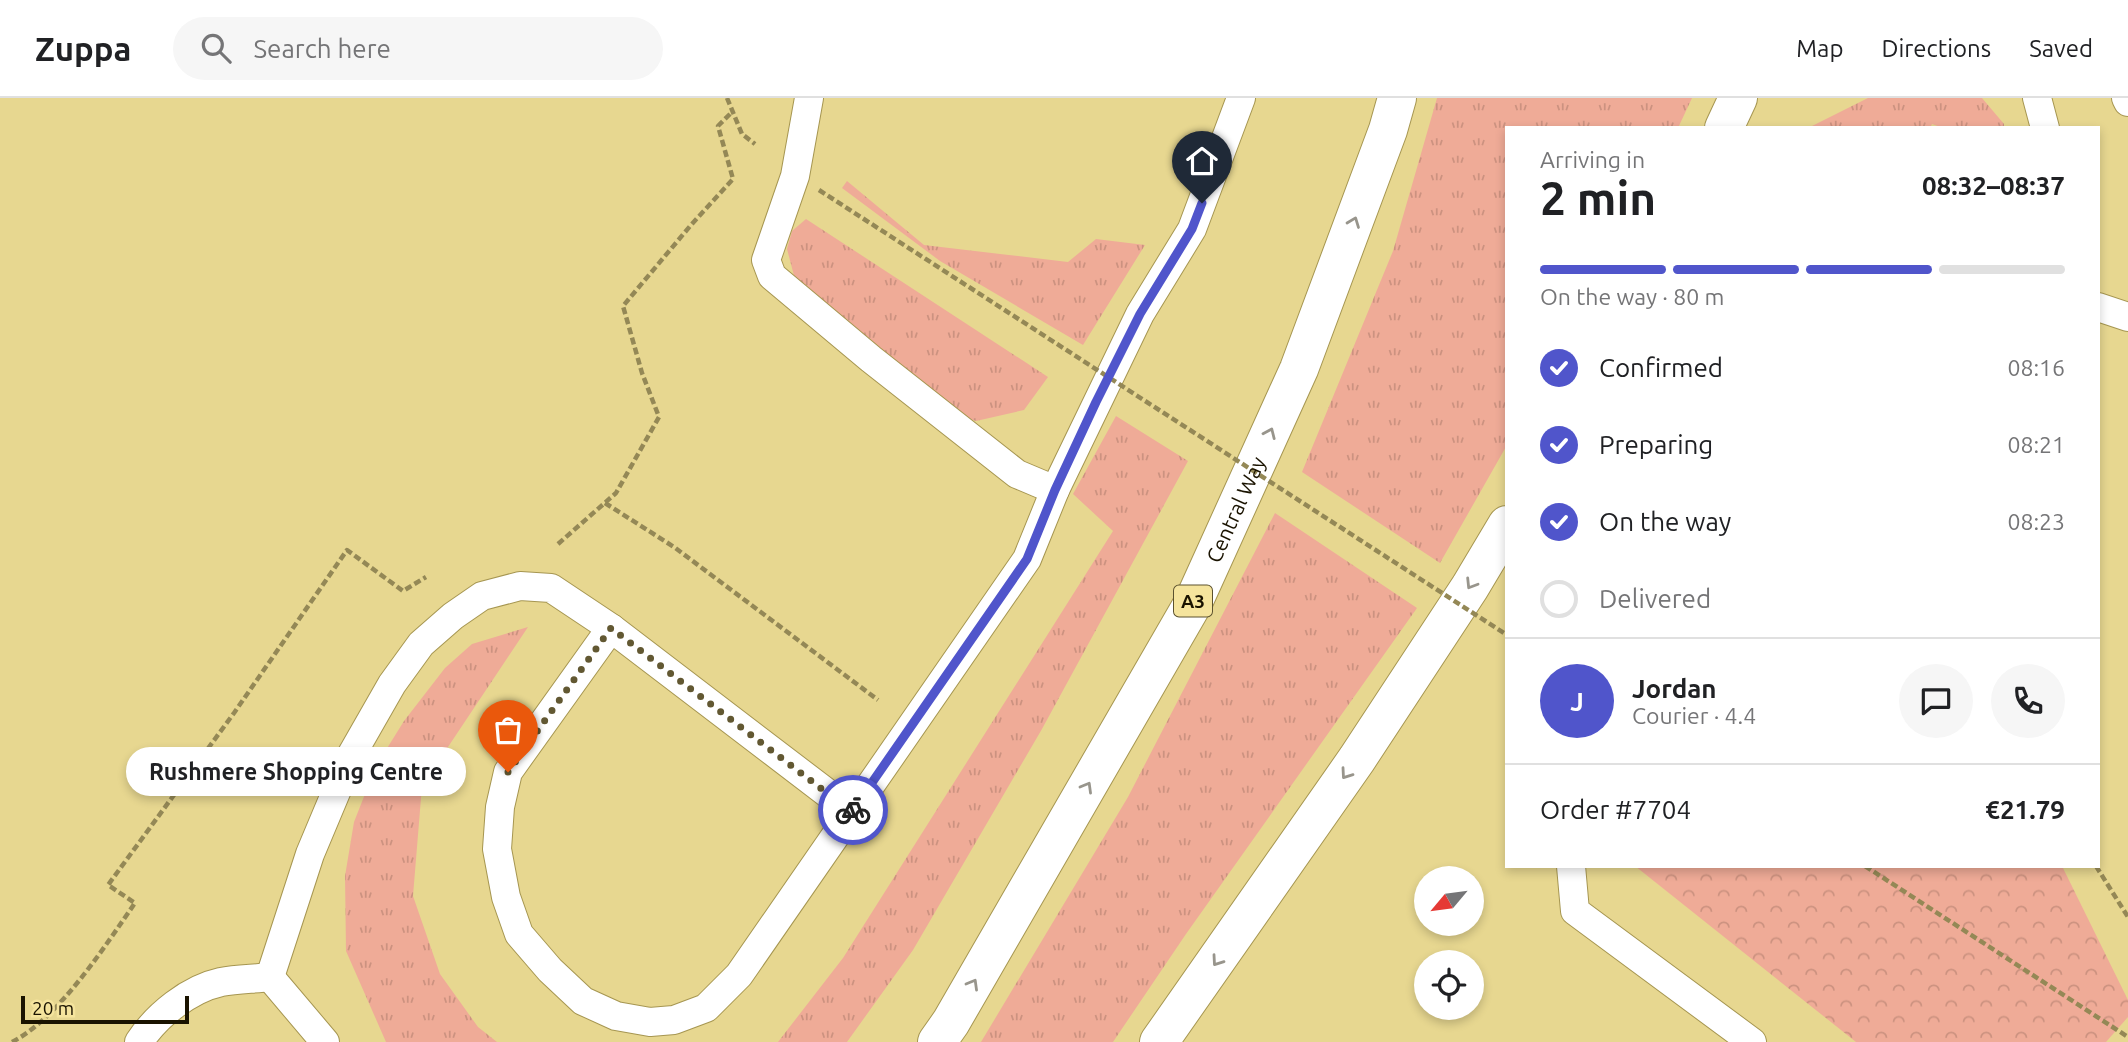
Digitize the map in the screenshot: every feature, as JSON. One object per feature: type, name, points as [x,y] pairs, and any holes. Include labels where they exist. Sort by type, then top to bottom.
[{"type":"highway","name":"Central Way","points":[[937,1042],[958,1011],[1192,605],[1298,369],[1383,143],[1397,98]]},
{"type":"highway","points":[[1725,126],[1738,98]]},
{"type":"highway","points":[[1159,1042],[1357,758],[1505,528]]},
{"type":"lane","points":[[809,98],[795,176],[766,260],[772,276],[871,359],[1017,474],[1055,490]]},
{"type":"lane","points":[[611,628],[508,772],[500,807],[496,849],[506,897],[519,934],[550,970],[583,1001],[616,1016],[650,1022],[674,1020],[706,1008],[739,975],[1027,559],[1055,490],[1140,314],[1192,229],[1241,98]]},
{"type":"lane","points":[[2037,98],[2044,126]]},
{"type":"lane","points":[[2100,308],[2128,317]]},
{"type":"lane","points":[[270,977],[310,854],[352,754],[392,684],[421,644],[453,616],[482,596],[520,586],[551,588],[611,628],[852,812]]},
{"type":"lane","points":[[1571,868],[1576,911],[1752,1042]]},
{"type":"lane","points":[[139,1042],[175,1005],[197,990],[220,982],[270,977]]},
{"type":"lane","points":[[270,977],[325,1042]]},
{"type":"path","points":[[546,548],[558,545],[616,493],[659,417],[642,373],[623,306],[733,179],[718,126],[733,111]]},
{"type":"path","points":[[819,190],[1505,634]]},
{"type":"path","points":[[605,503],[674,547],[912,726]]},
{"type":"path","points":[[12,1042],[22,1037],[59,1005],[114,934],[135,903],[108,885],[234,713],[347,550],[403,591],[426,577]]},
{"type":"path","points":[[1868,868],[2128,1037]]},
{"type":"path","points":[[2097,868],[2128,917]]},
{"type":"green space","points":[[1437,98],[1692,98],[1679,126],[1505,126],[1505,449],[1440,563],[1302,472],[1393,251]]},
{"type":"green space","points":[[1868,98],[1982,98],[2004,124],[2004,126],[1812,126]]},
{"type":"green space","points":[[847,181],[924,245],[1068,262],[1096,239],[1145,245],[1083,345],[940,261],[842,188]]},
{"type":"green space","points":[[806,219],[1048,377],[1024,410],[976,421],[954,414],[797,287],[787,249],[792,231]]},
{"type":"green space","points":[[1116,416],[1188,461],[1042,729],[913,950],[847,1042],[778,1042],[843,958],[1113,531],[1073,494]]},
{"type":"green space","points":[[1275,513],[1417,608],[1186,934],[1113,1042],[981,1042],[1128,797]]},
{"type":"green space","points":[[528,627],[422,786],[413,896],[440,974],[478,1027],[497,1042],[386,1042],[346,951],[345,876],[354,822],[376,766],[404,721],[445,668],[472,644]]},
{"type":"green space","points":[[1638,868],[2063,868],[2128,1000],[2128,1017],[2106,1042],[1856,1042]]},
{"type":"way so far","points":[[508,772],[611,628],[852,812],[853,810]]},
{"type":"place","name":"Rushmere Shopping Centre","points":[[508,772]]},
{"type":"route","points":[[853,810],[1027,559],[1055,490],[1096,402],[1140,314],[1192,229],[1202,203]]}]
